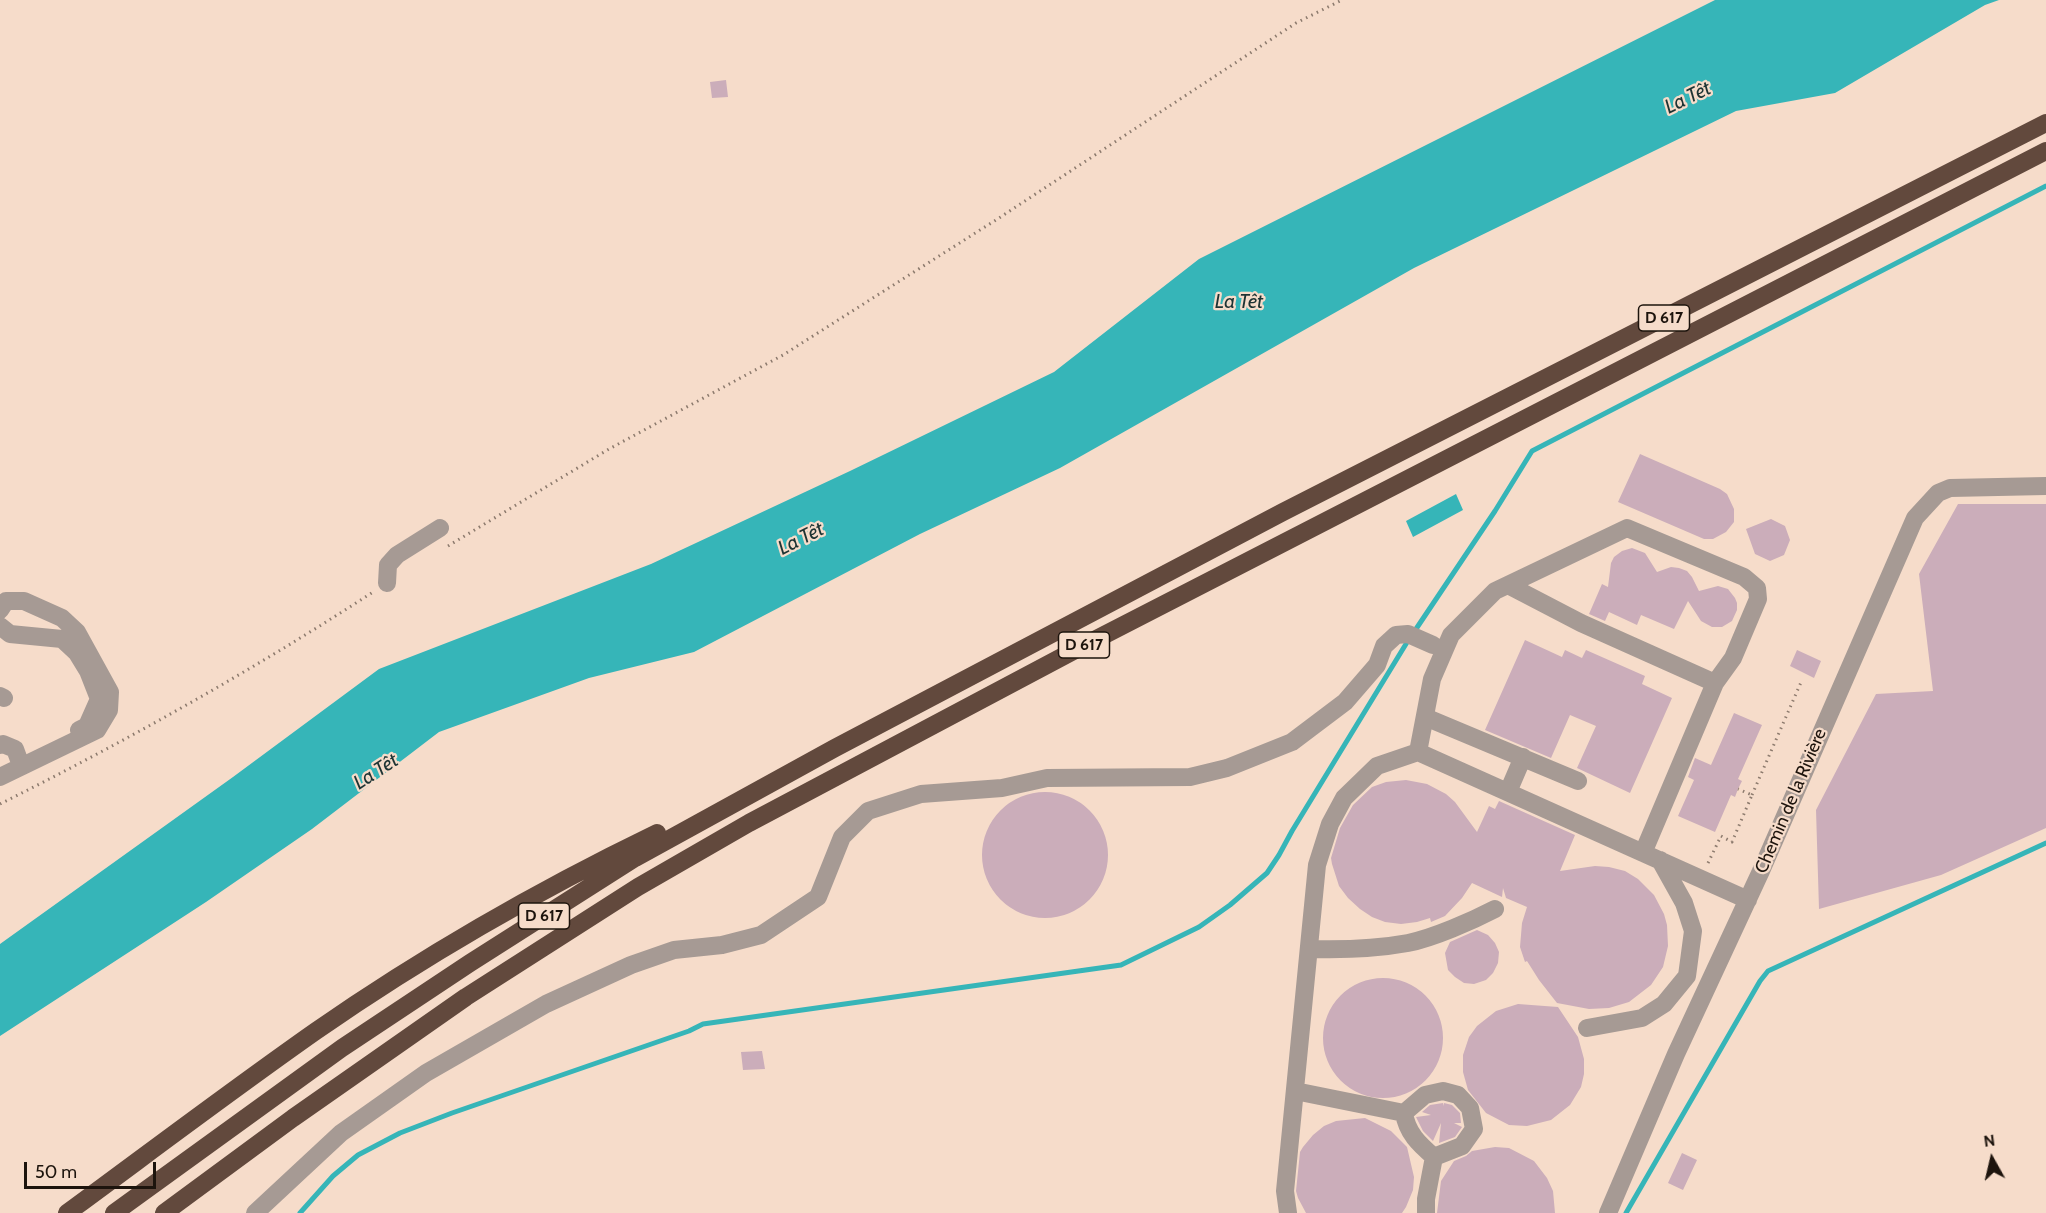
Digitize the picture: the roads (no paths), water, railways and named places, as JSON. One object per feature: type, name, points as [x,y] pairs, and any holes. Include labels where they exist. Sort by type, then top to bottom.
[{"type":"highway","name":"D 617","points":[[114,1213],[342,1048],[635,858],[836,748],[1283,512],[2046,123]]},
{"type":"highway","name":"D 617","points":[[164,1213],[293,1118],[466,997],[638,887],[748,823],[1077,649],[2046,151]]},
{"type":"highway","points":[[67,1213],[317,1030],[452,942],[600,860],[836,748]]},
{"type":"street","name":"Chemin de la Rivière","points":[[1608,1213],[1676,1054],[1748,900],[1915,518],[1938,493],[1950,488],[2046,486]]},
{"type":"street","points":[[387,583],[388,565],[397,555],[440,528]]},
{"type":"street","points":[[1419,752],[1432,679],[1451,635],[1495,591],[1627,528],[1744,577],[1757,588],[1758,599],[1733,658],[1714,683],[1643,853]]},
{"type":"street","points":[[1508,585],[1581,623],[1714,683]]},
{"type":"street","points":[[0,610],[6,601],[24,601],[62,618],[77,632],[87,647],[110,692],[109,710],[97,730],[0,777]]},
{"type":"street","points":[[0,626],[10,634],[62,639],[77,652],[88,671],[99,699],[87,726],[0,769]]},
{"type":"street","points":[[255,1213],[341,1133],[426,1073],[546,1004],[631,965],[674,950],[722,945],[761,935],[818,897],[842,837],[868,811],[921,794],[1002,788],[1047,778],[1190,777],[1227,768],[1292,742],[1345,702],[1377,665],[1384,646],[1396,635],[1420,639]]},
{"type":"street","points":[[1425,717],[1578,781]]},
{"type":"street","points":[[0,745],[15,749],[19,760]]},
{"type":"street","points":[[1288,1213],[1284,1191],[1317,865],[1329,824],[1344,798],[1377,766],[1419,752],[1748,900]]},
{"type":"street","points":[[1508,792],[1523,757]]},
{"type":"street","points":[[1587,1028],[1642,1018],[1664,1004],[1687,976],[1693,931],[1684,903],[1660,860]]},
{"type":"street","points":[[1309,949],[1344,950],[1409,942],[1473,920],[1495,909]]},
{"type":"street","points":[[1295,1091],[1404,1113]]},
{"type":"street","points":[[1404,1113],[1425,1095],[1443,1091],[1458,1095],[1470,1108],[1474,1129],[1462,1146],[1434,1157]]},
{"type":"street","points":[[1404,1113],[1405,1125],[1415,1141],[1434,1157]]},
{"type":"street","points":[[1426,1213],[1426,1199],[1434,1157]]},
{"type":"water","name":"La Têt","points":[[1715,0],[1999,0],[1985,5],[1835,93],[1736,111],[1414,268],[1060,468],[920,534],[694,652],[589,678],[439,732],[312,829],[206,902],[0,1036],[0,944],[379,669],[651,564],[1054,372],[1199,259]]},
{"type":"water","points":[[1456,494],[1463,510],[1413,537],[1406,521]]},
{"type":"waterway","points":[[1414,632],[1532,451],[2046,186]]},
{"type":"waterway","points":[[300,1213],[333,1176],[358,1155],[400,1133],[689,1031],[703,1024],[1121,965],[1199,927],[1230,905],[1267,873],[1409,639]]},
{"type":"waterway","points":[[1626,1213],[1760,981],[1768,971],[2046,843]]}]
